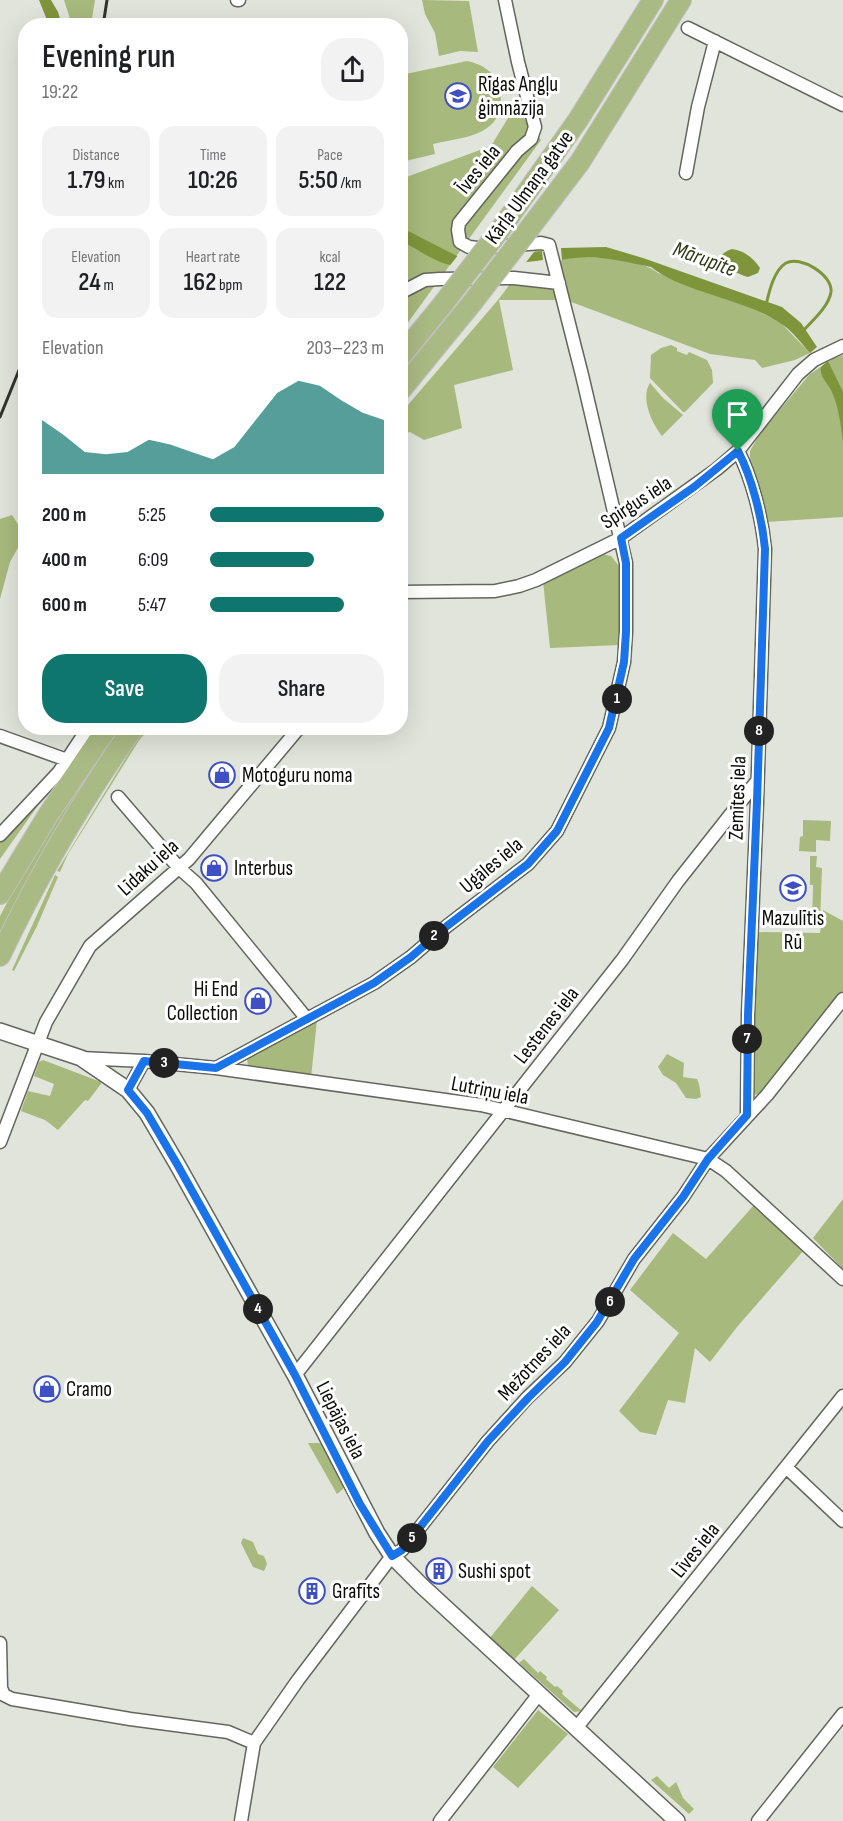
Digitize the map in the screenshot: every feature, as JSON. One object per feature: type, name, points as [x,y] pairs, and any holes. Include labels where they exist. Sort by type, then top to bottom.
[{"type":"highway","name":"Kārļa Ulmaņa gatve","points":[[408,347],[500,230],[578,120],[653,0]]},
{"type":"highway","name":"Kārļa Ulmaņa gatve","points":[[408,381],[472,303],[580,162],[681,0]]},
{"type":"highway","points":[[0,894],[48,815],[102,735]]},
{"type":"highway","points":[[0,956],[24,905],[70,823],[128,735]]},
{"type":"street","name":"Īves iela","points":[[505,0],[535,127],[531,139],[517,151],[459,223],[460,242],[469,247],[478,248],[549,244]]},
{"type":"street","points":[[688,28],[843,105]]},
{"type":"street","points":[[686,173],[696,116],[715,41]]},
{"type":"street","name":"Ugāles iela","points":[[216,1068],[374,983],[411,957],[447,926],[528,864],[557,831],[609,728],[624,662],[626,563],[549,244]]},
{"type":"street","points":[[408,289],[425,280],[440,279],[514,278],[559,282]]},
{"type":"street","name":"Spirgus iela","points":[[408,592],[495,591],[519,586],[536,580],[621,538],[694,487],[738,451],[798,374],[814,360],[843,346]]},
{"type":"street","name":"Zemītes iela","points":[[738,451],[753,494],[765,549],[748,986],[747,1115]]},
{"type":"street","points":[[0,835],[59,772],[83,735]]},
{"type":"street","name":"Līdaku iela","points":[[0,1142],[46,1022],[90,946],[189,859],[292,735]]},
{"type":"street","points":[[0,736],[67,760]]},
{"type":"street","name":"Lestenes iela","points":[[295,1375],[622,960],[678,880],[757,781]]},
{"type":"street","points":[[118,797],[179,868],[196,883],[307,1018]]},
{"type":"street","name":"Mežotnes iela","points":[[241,1821],[254,1743],[298,1680],[392,1556],[402,1550],[488,1441],[568,1359],[597,1322],[634,1259],[683,1197],[708,1159],[766,1095],[843,999]]},
{"type":"street","name":"Liepājas iela","points":[[0,1030],[81,1058],[128,1090],[147,1113],[177,1164],[295,1375],[360,1504],[392,1556],[677,1821]]},
{"type":"street","name":"Lutriņu iela","points":[[81,1058],[216,1068],[482,1105],[708,1159],[735,1179],[843,1279]]},
{"type":"street","points":[[128,1090],[144,1061]]},
{"type":"street","name":"Līves iela","points":[[577,1727],[843,1396]]},
{"type":"street","points":[[786,1467],[843,1521]]},
{"type":"street","points":[[0,1643],[1,1688],[4,1695],[12,1699],[130,1719],[228,1732],[254,1743]]},
{"type":"street","points":[[440,1821],[539,1694]]},
{"type":"street","points":[[758,1821],[843,1714]]},
{"type":"shaded area","points":[[39,0],[51,0],[60,18],[46,18]]},
{"type":"shaded area","points":[[64,0],[95,0],[92,18],[70,18]]},
{"type":"shaded area","points":[[422,0],[469,1],[478,52],[460,51],[439,56],[435,33],[425,14]]},
{"type":"shaded area","points":[[467,61],[477,64],[492,74],[499,87],[501,103],[497,117],[487,128],[475,134],[433,144],[435,154],[408,160],[408,74]]},
{"type":"shaded area","points":[[519,111],[541,140],[408,322],[408,176],[491,146],[511,113]]},
{"type":"shaded area","points":[[408,231],[459,257],[542,251],[543,260],[455,266],[434,259],[408,245]]},
{"type":"shaded area","points":[[606,247],[782,307],[801,323],[817,347],[810,353],[788,329],[765,314],[696,290],[664,276],[651,267],[618,260],[584,257],[562,260],[561,248]]},
{"type":"shaded area","points":[[732,249],[741,251],[751,258],[760,268],[758,273],[748,277],[725,265],[721,257]]},
{"type":"shaded area","points":[[575,257],[618,259],[640,264],[658,273],[743,304],[780,322],[810,353],[795,360],[762,368],[755,360],[710,354],[566,300],[557,263]]},
{"type":"shaded area","points":[[513,280],[552,287],[562,300],[499,300],[513,370],[454,385],[462,428],[424,440],[408,432],[408,405]]},
{"type":"shaded area","points":[[671,345],[677,348],[677,351],[687,355],[689,352],[707,360],[712,370],[713,383],[685,412],[650,378],[651,355]]},
{"type":"shaded area","points":[[843,355],[843,517],[766,522],[750,460],[750,451],[761,432],[810,374],[834,358]]},
{"type":"shaded area","points":[[828,361],[843,392],[843,443],[836,404],[821,374],[821,367]]},
{"type":"shaded area","points":[[650,383],[683,415],[662,436],[648,411],[646,396]]},
{"type":"shaded area","points":[[12,515],[18,524],[18,548],[10,562],[0,599],[0,519]]},
{"type":"shaded area","points":[[599,553],[611,556],[619,566],[620,645],[550,648],[543,581]]},
{"type":"shaded area","points":[[111,735],[120,735],[60,828],[0,932],[0,916],[54,819]]},
{"type":"shaded area","points":[[140,735],[144,735],[68,854],[60,872],[57,871]]},
{"type":"shaded area","points":[[44,797],[0,859],[0,841]]},
{"type":"shaded area","points":[[803,820],[831,821],[830,841],[816,840],[816,852],[799,851],[800,837],[803,836]]},
{"type":"shaded area","points":[[810,856],[817,856],[816,867],[822,868],[820,924],[823,910],[843,921],[843,993],[765,1089],[756,1095],[752,1092],[755,932],[820,933],[821,926],[812,926],[813,885],[810,885]]},
{"type":"shaded area","points":[[55,875],[58,877],[14,971],[12,970]]},
{"type":"shaded area","points":[[317,1020],[311,1078],[248,1066],[247,1058]]},
{"type":"shaded area","points":[[667,1054],[684,1063],[683,1077],[697,1079],[701,1097],[686,1098],[676,1083],[663,1075],[658,1067]]},
{"type":"shaded area","points":[[43,1060],[101,1082],[88,1101],[85,1100],[58,1130],[45,1120],[21,1111],[28,1091],[50,1096],[54,1084],[34,1076],[39,1062]]},
{"type":"shaded area","points":[[843,1199],[843,1269],[813,1238]]},
{"type":"shaded area","points":[[754,1205],[804,1250],[737,1327],[710,1362],[695,1348],[685,1403],[668,1400],[656,1435],[640,1432],[619,1411],[679,1333],[630,1290],[673,1233],[706,1259]]},
{"type":"shaded area","points":[[308,1443],[319,1443],[324,1446],[345,1484],[337,1494]]},
{"type":"shaded area","points":[[243,1538],[253,1542],[258,1554],[264,1556],[267,1564],[264,1571],[253,1567],[241,1543]]},
{"type":"shaded area","points":[[532,1586],[559,1610],[514,1660],[489,1639]]},
{"type":"shaded area","points":[[524,1659],[538,1673],[540,1671],[547,1677],[546,1679],[555,1687],[563,1691],[562,1694],[582,1711],[574,1712],[519,1663]]},
{"type":"shaded area","points":[[538,1710],[568,1734],[518,1788],[493,1767]]},
{"type":"shaded area","points":[[657,1776],[669,1788],[676,1782],[683,1798],[694,1809],[689,1814],[651,1780]]},
{"type":"pier","points":[[537,248],[524,265],[448,268],[459,254],[475,256]]},
{"type":"waterway","points":[[766,305],[770,288],[782,266],[792,261],[814,268],[827,279],[831,292],[824,308],[804,330]]},
{"type":"railway","points":[[104,18],[107,0]]},
{"type":"railway","points":[[0,417],[18,373]]},
{"type":"place","name":"Rīgas Angļu ģimnāzija","points":[[458,96]]},
{"type":"place","name":"Motoguru noma","points":[[222,775]]},
{"type":"place","name":"Interbus","points":[[214,868]]},
{"type":"place","name":"Mazulītis Rū","points":[[793,888]]},
{"type":"place","name":"Hi End Collection","points":[[258,1001]]},
{"type":"place","name":"Cramo","points":[[47,1389]]},
{"type":"place","name":"Sushi spot","points":[[439,1571]]},
{"type":"place","name":"Grafīts","points":[[312,1591]]},
{"type":"route","points":[[738,451],[744,463],[765,549],[761,606],[747,1115],[708,1159],[668,1218],[634,1259],[597,1322],[565,1362],[541,1384],[488,1441],[402,1550],[392,1556],[360,1504],[295,1375],[177,1164],[147,1113],[128,1090],[144,1061],[216,1068],[374,983],[411,957],[447,926],[528,864],[557,831],[609,728],[619,692],[626,632],[626,563],[621,538],[694,487],[738,451]]},
{"type":"water label","name":"Mārupīte","points":[[705,258]]}]
